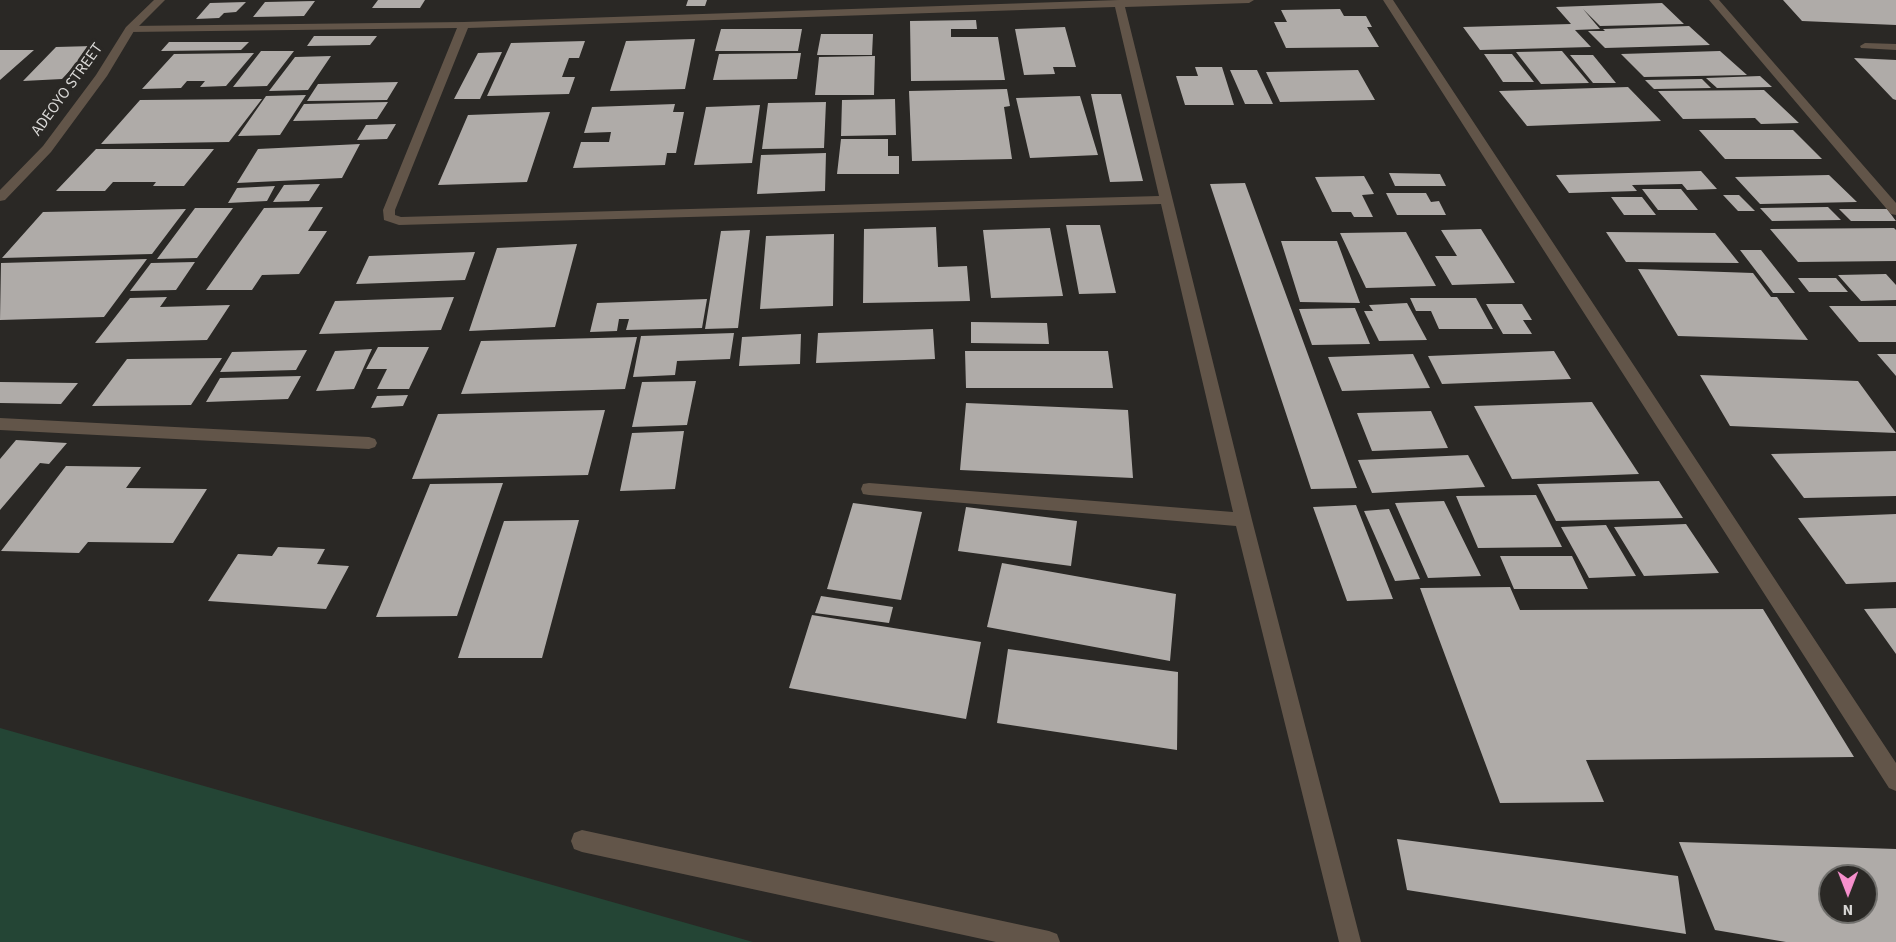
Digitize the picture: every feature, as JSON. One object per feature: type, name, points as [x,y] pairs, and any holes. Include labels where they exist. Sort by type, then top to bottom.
[{"type":"street","name":"ADEOYO STREET","points":[[0,197],[47,149],[101,76],[130,30],[160,0]]},
{"type":"street","points":[[130,30],[464,25],[1141,1],[1249,0]]},
{"type":"street","points":[[1388,0],[1896,782]]},
{"type":"street","points":[[1714,0],[1896,211]]},
{"type":"street","points":[[1119,3],[1243,520],[1350,942]]},
{"type":"street","points":[[464,25],[389,210],[389,217],[399,221],[1168,200]]},
{"type":"street","points":[[1865,46],[1896,47]]},
{"type":"street","points":[[0,424],[369,443]]},
{"type":"street","points":[[869,489],[1243,520]]},
{"type":"street","points":[[582,841],[1049,942]]},
{"type":"green space","points":[[0,728],[753,942],[0,942]]},
{"type":"building","points":[[378,0],[425,0],[420,8],[372,8]]},
{"type":"building","points":[[688,0],[707,0],[705,6],[686,6]]},
{"type":"building","points":[[1783,0],[1896,0],[1896,25],[1802,21]]},
{"type":"building","points":[[315,1],[304,16],[253,17],[265,2]]},
{"type":"building","points":[[246,2],[236,12],[224,13],[219,18],[196,19],[210,3]]},
{"type":"building","points":[[1662,3],[1684,24],[1600,26],[1583,9],[1600,29],[1575,30],[1591,47],[1480,50],[1463,27],[1571,24],[1556,7]]},
{"type":"building","points":[[1340,9],[1344,16],[1366,16],[1372,27],[1367,27],[1379,47],[1286,48],[1274,22],[1287,22],[1281,10]]},
{"type":"building","points":[[976,20],[977,29],[951,29],[951,37],[998,37],[1005,80],[911,81],[910,21]]},
{"type":"building","points":[[1689,26],[1710,45],[1605,48],[1588,31],[1605,31],[1603,29]]},
{"type":"building","points":[[1065,27],[1076,67],[1053,67],[1055,74],[1024,75],[1015,29]]},
{"type":"building","points":[[721,29],[802,29],[798,51],[715,51]]},
{"type":"building","points":[[821,34],[873,34],[872,55],[817,55]]},
{"type":"building","points":[[314,36],[377,36],[370,45],[307,46]]},
{"type":"building","points":[[695,39],[685,89],[610,91],[626,41]]},
{"type":"building","points":[[585,41],[579,58],[569,58],[562,77],[575,77],[569,94],[487,96],[511,43]]},
{"type":"building","points":[[169,42],[249,42],[241,50],[161,51]]},
{"type":"building","points":[[93,46],[62,79],[23,81],[56,47]]},
{"type":"building","points":[[0,50],[34,50],[0,80]]},
{"type":"building","points":[[261,51],[294,51],[267,86],[233,87]]},
{"type":"building","points":[[1562,51],[1589,83],[1541,84],[1516,52]]},
{"type":"building","points":[[1720,51],[1747,75],[1644,77],[1621,54]]},
{"type":"building","points":[[502,52],[480,99],[454,99],[478,53]]},
{"type":"building","points":[[254,53],[226,86],[200,87],[205,81],[187,81],[181,88],[142,89],[174,54]]},
{"type":"building","points":[[801,53],[797,79],[713,80],[719,54]]},
{"type":"building","points":[[1484,54],[1512,54],[1534,82],[1503,82]]},
{"type":"building","points":[[1570,55],[1593,55],[1616,83],[1593,83]]},
{"type":"building","points":[[331,56],[308,90],[269,91],[295,57]]},
{"type":"building","points":[[875,56],[874,95],[815,95],[819,57]]},
{"type":"building","points":[[1854,58],[1896,60],[1896,100],[1893,99]]},
{"type":"building","points":[[1195,67],[1222,67],[1234,105],[1185,105],[1176,76],[1198,76]]},
{"type":"building","points":[[1230,70],[1257,70],[1273,104],[1245,104]]},
{"type":"building","points":[[1358,70],[1375,100],[1280,102],[1266,72]]},
{"type":"building","points":[[1760,76],[1772,87],[1717,88],[1706,78]]},
{"type":"building","points":[[1702,79],[1711,88],[1654,89],[1645,80]]},
{"type":"building","points":[[398,82],[387,100],[307,101],[318,84]]},
{"type":"building","points":[[1628,87],[1661,121],[1527,126],[1499,91]]},
{"type":"building","points":[[1007,89],[1010,106],[1004,107],[1012,159],[912,161],[909,91]]},
{"type":"building","points":[[1764,90],[1799,123],[1761,124],[1755,118],[1683,119],[1658,91]]},
{"type":"building","points":[[1091,94],[1121,94],[1143,181],[1110,182]]},
{"type":"building","points":[[306,95],[280,135],[238,136],[266,96]]},
{"type":"building","points":[[1080,96],[1098,155],[1030,158],[1016,98]]},
{"type":"building","points":[[262,99],[229,142],[101,144],[140,100]]},
{"type":"building","points":[[895,99],[896,135],[841,136],[842,100]]},
{"type":"building","points":[[388,102],[377,119],[293,121],[304,104]]},
{"type":"building","points":[[826,102],[824,148],[762,149],[768,103]]},
{"type":"building","points":[[675,104],[673,112],[684,112],[676,153],[667,153],[665,165],[573,168],[581,142],[609,142],[611,132],[584,133],[592,107]]},
{"type":"building","points":[[760,105],[752,163],[694,165],[706,107]]},
{"type":"building","points":[[550,112],[527,182],[438,185],[468,115]]},
{"type":"building","points":[[396,124],[387,139],[357,140],[366,125]]},
{"type":"building","points":[[1699,130],[1793,130],[1822,159],[1725,159]]},
{"type":"building","points":[[841,139],[888,139],[888,156],[899,156],[899,174],[837,174]]},
{"type":"building","points":[[360,144],[342,178],[237,183],[258,149]]},
{"type":"building","points":[[96,149],[214,149],[184,186],[153,186],[156,182],[113,182],[105,191],[56,191]]},
{"type":"building","points":[[826,153],[825,191],[757,194],[761,155]]},
{"type":"building","points":[[1701,171],[1717,189],[1687,190],[1682,184],[1632,185],[1637,191],[1569,193],[1556,175]]},
{"type":"building","points":[[1389,173],[1440,174],[1446,186],[1395,186]]},
{"type":"building","points":[[1829,175],[1857,202],[1760,204],[1735,177]]},
{"type":"building","points":[[1364,176],[1374,194],[1362,195],[1373,217],[1354,217],[1351,212],[1332,212],[1315,177]]},
{"type":"building","points":[[1245,183],[1357,488],[1311,489],[1210,184]]},
{"type":"building","points":[[320,184],[309,201],[273,202],[284,185]]},
{"type":"building","points":[[275,186],[267,201],[228,203],[237,188]]},
{"type":"building","points":[[1642,189],[1681,189],[1698,210],[1658,210]]},
{"type":"building","points":[[1386,193],[1426,193],[1431,202],[1439,201],[1446,215],[1397,215]]},
{"type":"building","points":[[1723,195],[1739,195],[1755,211],[1738,211]]},
{"type":"building","points":[[1611,197],[1642,197],[1656,215],[1624,215]]},
{"type":"building","points":[[323,207],[308,231],[327,231],[299,274],[262,275],[252,290],[206,290],[264,208]]},
{"type":"building","points":[[1828,207],[1841,220],[1772,221],[1760,208]]},
{"type":"building","points":[[195,208],[233,208],[197,258],[157,259]]},
{"type":"building","points":[[186,209],[152,254],[2,258],[43,212]]},
{"type":"building","points":[[1839,209],[1887,209],[1896,221],[1851,221]]},
{"type":"building","points":[[1066,225],[1100,225],[1116,293],[1079,294]]},
{"type":"building","points":[[936,227],[938,267],[967,266],[970,301],[863,303],[864,229]]},
{"type":"building","points":[[1050,228],[1063,296],[991,298],[983,230]]},
{"type":"building","points":[[1894,228],[1896,230],[1896,261],[1798,262],[1770,229]]},
{"type":"building","points":[[1481,229],[1515,283],[1452,285],[1435,256],[1457,256],[1441,230]]},
{"type":"building","points":[[750,230],[738,328],[705,329],[721,231]]},
{"type":"building","points":[[1406,232],[1436,286],[1366,288],[1340,233]]},
{"type":"building","points":[[1606,232],[1715,233],[1739,263],[1626,262]]},
{"type":"building","points":[[834,234],[833,306],[760,309],[766,236]]},
{"type":"building","points":[[1281,241],[1337,241],[1360,303],[1300,302]]},
{"type":"building","points":[[577,244],[555,327],[469,331],[497,248]]},
{"type":"building","points":[[1740,250],[1761,250],[1795,293],[1773,293]]},
{"type":"building","points":[[475,252],[465,280],[356,284],[369,256]]},
{"type":"building","points":[[147,259],[104,317],[0,320],[1,263]]},
{"type":"building","points":[[195,262],[176,290],[130,291],[151,263]]},
{"type":"building","points":[[1638,269],[1753,273],[1771,297],[1777,297],[1808,340],[1678,336]]},
{"type":"building","points":[[1886,274],[1896,285],[1896,300],[1861,301],[1838,275]]},
{"type":"building","points":[[1798,278],[1836,278],[1848,292],[1809,292]]},
{"type":"building","points":[[167,297],[160,307],[230,305],[207,340],[95,343],[130,298]]},
{"type":"building","points":[[454,297],[441,330],[319,334],[335,301]]},
{"type":"building","points":[[1410,298],[1476,298],[1493,329],[1439,329],[1431,311],[1416,311]]},
{"type":"building","points":[[707,299],[702,328],[626,330],[629,319],[619,319],[617,331],[590,332],[597,303]]},
{"type":"building","points":[[1407,303],[1427,340],[1379,341],[1364,311],[1373,311],[1369,305]]},
{"type":"building","points":[[1486,304],[1522,304],[1532,320],[1523,320],[1532,334],[1503,334]]},
{"type":"building","points":[[1829,306],[1896,306],[1896,342],[1859,342]]},
{"type":"building","points":[[1355,308],[1370,344],[1312,345],[1299,309]]},
{"type":"building","points":[[971,322],[1047,323],[1049,344],[971,343]]},
{"type":"building","points":[[933,329],[935,359],[816,363],[818,333]]},
{"type":"building","points":[[734,333],[730,359],[677,361],[675,375],[633,377],[641,336]]},
{"type":"building","points":[[801,334],[800,364],[739,366],[742,337]]},
{"type":"building","points":[[637,337],[625,389],[461,394],[481,341]]},
{"type":"building","points":[[378,347],[429,347],[409,389],[377,389],[387,369],[366,369]]},
{"type":"building","points":[[372,349],[354,389],[316,391],[335,351]]},
{"type":"building","points":[[307,350],[296,370],[220,372],[232,352]]},
{"type":"building","points":[[965,351],[1108,351],[1113,388],[966,388]]},
{"type":"building","points":[[1554,351],[1571,379],[1442,384],[1428,356]]},
{"type":"building","points":[[1413,354],[1430,388],[1342,391],[1328,357]]},
{"type":"building","points":[[1877,354],[1896,354],[1896,376]]},
{"type":"building","points":[[222,358],[191,405],[92,406],[127,359]]},
{"type":"building","points":[[1700,375],[1858,381],[1896,433],[1730,426]]},
{"type":"building","points":[[301,376],[288,399],[206,402],[220,378]]},
{"type":"building","points":[[696,381],[687,425],[632,427],[642,382]]},
{"type":"building","points":[[0,382],[78,383],[61,404],[0,403]]},
{"type":"building","points":[[408,395],[403,406],[371,408],[377,396]]},
{"type":"building","points":[[1592,402],[1639,474],[1512,479],[1474,406]]},
{"type":"building","points":[[966,403],[1128,410],[1133,478],[960,470]]},
{"type":"building","points":[[605,410],[588,475],[412,479],[438,414]]},
{"type":"building","points":[[1431,411],[1448,448],[1372,451],[1357,413]]},
{"type":"building","points":[[684,431],[675,489],[620,491],[632,433]]},
{"type":"building","points":[[16,440],[67,443],[49,464],[40,463],[0,510],[0,459]]},
{"type":"building","points":[[1896,451],[1896,496],[1804,498],[1771,454]]},
{"type":"building","points":[[1468,455],[1485,487],[1372,493],[1358,460]]},
{"type":"building","points":[[66,466],[141,467],[126,488],[207,489],[173,543],[88,542],[79,553],[1,551]]},
{"type":"building","points":[[1659,481],[1683,518],[1556,521],[1537,484]]},
{"type":"building","points":[[503,483],[457,616],[376,617],[430,484]]},
{"type":"building","points":[[1536,495],[1562,547],[1478,548],[1456,496]]},
{"type":"building","points":[[1444,501],[1481,576],[1428,578],[1395,503]]},
{"type":"building","points":[[853,503],[922,512],[901,600],[827,589]]},
{"type":"building","points":[[1356,505],[1393,599],[1347,601],[1313,507]]},
{"type":"building","points":[[966,507],[1077,521],[1071,566],[958,551]]},
{"type":"building","points":[[1389,509],[1420,579],[1395,581],[1364,511]]},
{"type":"building","points":[[1896,514],[1896,582],[1846,584],[1798,518]]},
{"type":"building","points":[[579,520],[542,658],[458,658],[504,521]]},
{"type":"building","points":[[1686,524],[1719,573],[1644,576],[1614,527]]},
{"type":"building","points":[[1606,525],[1636,576],[1589,578],[1561,527]]},
{"type":"building","points":[[278,547],[325,549],[317,564],[349,566],[326,609],[208,601],[238,554],[272,556]]},
{"type":"building","points":[[1500,556],[1572,556],[1588,589],[1514,589]]},
{"type":"building","points":[[1002,563],[1176,594],[1170,661],[987,627]]},
{"type":"building","points":[[1510,587],[1520,610],[1763,609],[1854,757],[1586,760],[1604,802],[1500,803],[1420,588]]},
{"type":"building","points":[[821,596],[893,607],[889,623],[815,613]]},
{"type":"building","points":[[1896,608],[1896,654],[1864,609]]},
{"type":"building","points":[[812,615],[981,642],[966,719],[789,688]]},
{"type":"building","points":[[1008,649],[1178,672],[1177,750],[997,723]]},
{"type":"building","points":[[1397,839],[1678,876],[1686,934],[1407,890]]},
{"type":"building","points":[[1679,842],[1896,849],[1896,942],[1786,942],[1715,930]]}]
